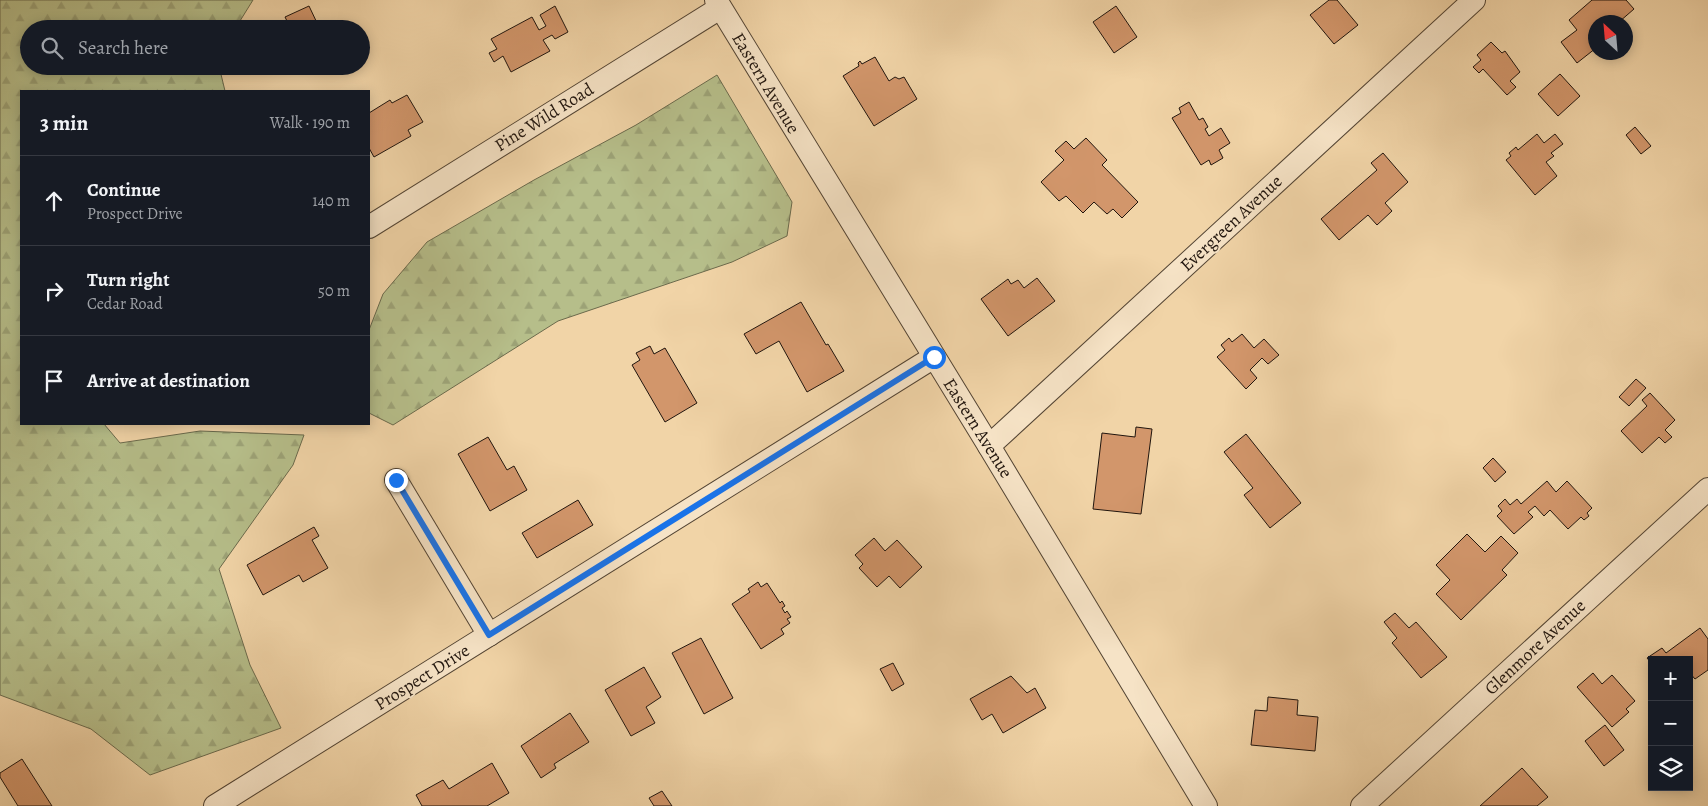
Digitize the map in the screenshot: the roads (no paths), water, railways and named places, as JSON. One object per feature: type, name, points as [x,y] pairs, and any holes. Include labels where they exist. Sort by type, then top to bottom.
[{"type":"street","name":"Evergreen Avenue","points":[[989,446],[1474,0]]},
{"type":"street","name":"Eastern Avenue","points":[[718,4],[989,446],[1206,806]]},
{"type":"street","name":"Pine Wild Road","points":[[370,226],[718,4]]},
{"type":"street","name":"Prospect Drive","points":[[215,806],[934,357]]},
{"type":"street","points":[[396,480],[489,635]]},
{"type":"street","name":"Glenmore Avenue","points":[[1362,806],[1708,489]]}]
